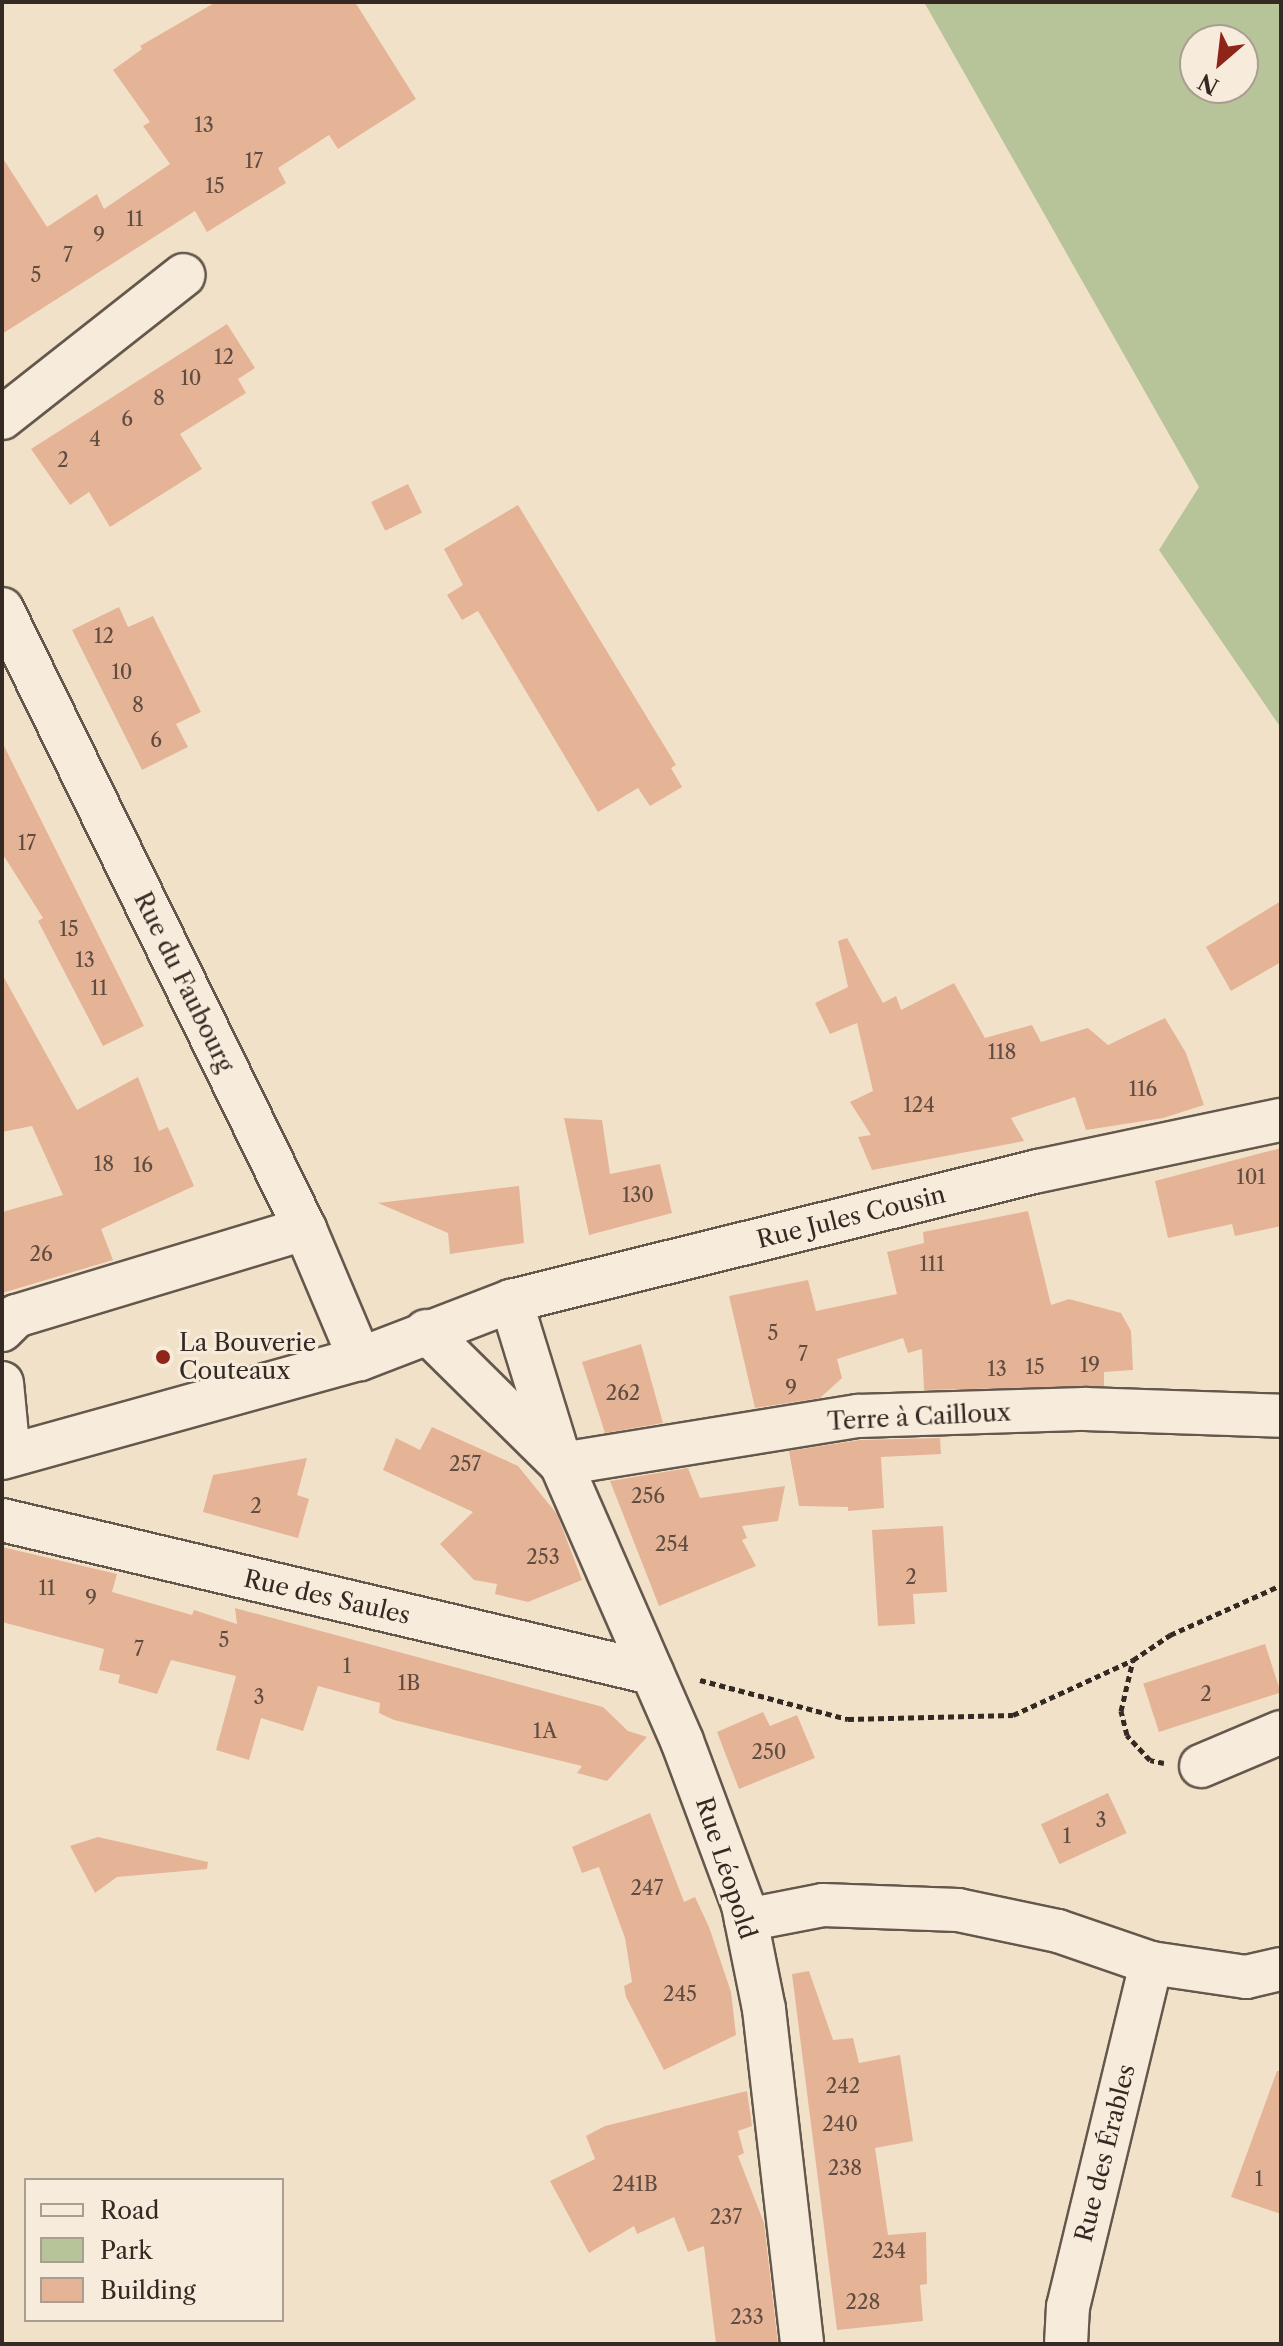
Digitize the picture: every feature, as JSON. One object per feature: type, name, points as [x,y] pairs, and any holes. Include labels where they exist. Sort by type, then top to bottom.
[{"type":"street","points":[[2,418],[184,275]]},
{"type":"street","name":"Rue du Faubourg","points":[[2,609],[305,1229],[360,1359]]},
{"type":"street","name":"Rue Jules Cousin","points":[[426,1331],[511,1301],[1038,1171],[1281,1120]]},
{"type":"street","points":[[2,1330],[16,1316],[305,1229]]},
{"type":"street","name":"Rue Léopold","points":[[511,1301],[561,1464],[717,1831],[746,1920],[764,2009],[761,2022],[802,2344]]},
{"type":"street","points":[[2,1383],[6,1457],[360,1359],[426,1331]]},
{"type":"street","name":"Rue Léopold","points":[[426,1331],[561,1464]]},
{"type":"street","name":"Terre à Cailloux","points":[[561,1464],[858,1416],[1085,1409],[1281,1416]]},
{"type":"street","name":"Rue des Saules","points":[[2,1520],[652,1673]]},
{"type":"street","points":[[1201,1766],[1281,1732]]},
{"type":"street","points":[[746,1920],[823,1905],[958,1910],[1058,1931],[1151,1963],[1246,1977],[1281,1969]]},
{"type":"street","name":"Rue des Érables","points":[[1066,2344],[1068,2307],[1151,1963]]},
{"type":"path","points":[[652,1673],[670,1670],[848,1719],[1013,1715],[1133,1660],[1170,1635],[1281,1585]]},
{"type":"path","points":[[1133,1660],[1122,1698],[1127,1735],[1150,1760],[1201,1766]]},
{"type":"green space","points":[[924,2],[1281,2],[1281,728],[1159,550],[1199,487]]},
{"type":"building","points":[[216,2],[355,2],[416,99],[338,149],[329,135],[278,168],[286,183],[207,232],[195,211],[2,334],[2,157],[47,227],[97,194],[104,209],[170,164],[143,126],[150,122],[113,70],[142,49],[140,46]]},
{"type":"building","points":[[227,324],[255,368],[238,379],[246,393],[180,434],[202,469],[110,527],[89,492],[70,505],[31,449]]},
{"type":"building","points":[[408,484],[422,513],[385,531],[371,502]]},
{"type":"building","points":[[518,505],[676,765],[671,768],[682,787],[650,806],[638,788],[598,812],[478,611],[462,620],[447,595],[463,585],[444,549]]},
{"type":"building","points":[[119,607],[128,627],[153,616],[201,712],[176,724],[188,747],[142,770],[72,630]]},
{"type":"building","points":[[2,742],[144,1026],[103,1046],[38,921],[43,918],[2,853]]},
{"type":"building","points":[[1281,901],[1281,962],[1231,991],[1206,947]]},
{"type":"building","points":[[847,938],[883,1003],[896,996],[901,1010],[954,983],[985,1038],[1032,1025],[1041,1042],[1088,1028],[1108,1045],[1165,1018],[1186,1053],[1204,1105],[1163,1118],[1086,1130],[1075,1097],[1011,1118],[1024,1141],[872,1170],[858,1137],[871,1135],[850,1102],[873,1091],[857,1023],[830,1034],[815,1003],[848,987],[838,941]]},
{"type":"building","points":[[2,974],[77,1110],[138,1077],[159,1131],[168,1127],[194,1186],[101,1229],[113,1260],[2,1293],[2,1212],[63,1195],[32,1126],[2,1132]]},
{"type":"building","points":[[564,1118],[602,1120],[610,1174],[660,1164],[672,1213],[589,1235]]},
{"type":"building","points":[[1281,1148],[1281,1226],[1235,1236],[1232,1224],[1168,1238],[1155,1181]]},
{"type":"building","points":[[519,1186],[524,1243],[450,1254],[448,1233],[378,1203]]},
{"type":"building","points":[[1028,1211],[1051,1305],[1069,1299],[1121,1313],[1131,1331],[1133,1370],[1104,1372],[1104,1386],[924,1390],[922,1349],[908,1353],[903,1338],[837,1359],[842,1378],[820,1398],[755,1408],[729,1296],[808,1280],[816,1311],[897,1294],[887,1252],[924,1243],[923,1232]]},
{"type":"building","points":[[641,1344],[663,1423],[605,1433],[582,1362]]},
{"type":"building","points":[[432,1427],[518,1466],[557,1514],[582,1580],[528,1602],[495,1594],[497,1584],[474,1580],[440,1544],[473,1512],[383,1470],[396,1438],[420,1450]]},
{"type":"building","points":[[940,1438],[941,1454],[881,1457],[884,1508],[848,1511],[848,1507],[799,1506],[789,1451],[860,1440]]},
{"type":"building","points":[[307,1458],[297,1495],[309,1499],[298,1538],[203,1512],[213,1475]]},
{"type":"building","points":[[688,1468],[700,1498],[785,1486],[778,1521],[742,1526],[747,1538],[742,1540],[756,1566],[659,1606],[610,1481]]},
{"type":"building","points":[[943,1526],[947,1592],[913,1594],[915,1624],[878,1626],[872,1530]]},
{"type":"building","points":[[2,1547],[117,1574],[112,1592],[192,1615],[194,1610],[237,1624],[235,1608],[603,1707],[628,1731],[647,1737],[607,1781],[577,1773],[582,1766],[394,1720],[379,1713],[380,1703],[318,1686],[303,1731],[261,1718],[249,1760],[216,1750],[236,1676],[171,1660],[157,1694],[118,1683],[120,1675],[99,1670],[104,1649],[2,1622]]},
{"type":"building","points":[[1265,1644],[1281,1693],[1159,1732],[1143,1684]]},
{"type":"building","points":[[763,1712],[770,1726],[797,1715],[815,1758],[739,1789],[717,1732]]},
{"type":"building","points":[[1108,1793],[1127,1833],[1060,1864],[1041,1824]]},
{"type":"building","points":[[650,1813],[684,1902],[695,1897],[709,1927],[731,1992],[736,2035],[664,2070],[626,1997],[624,1986],[632,1982],[625,1938],[599,1867],[582,1873],[572,1847]]},
{"type":"building","points":[[98,1837],[208,1862],[207,1869],[117,1877],[95,1893],[70,1846]]},
{"type":"building","points":[[809,1971],[833,2040],[853,2038],[859,2063],[900,2055],[913,2141],[875,2148],[888,2235],[926,2232],[927,2284],[920,2285],[923,2321],[837,2330],[792,1974]]},
{"type":"building","points":[[1277,2071],[1281,2071],[1281,2214],[1231,2197]]},
{"type":"building","points":[[747,2091],[752,2126],[738,2131],[744,2153],[738,2156],[764,2223],[778,2344],[716,2344],[704,2246],[688,2252],[674,2217],[637,2234],[634,2226],[589,2253],[550,2181],[595,2159],[586,2136],[605,2126]]},
{"type":"place","name":"La Bouverie Couteaux","points":[[163,1357]]}]
